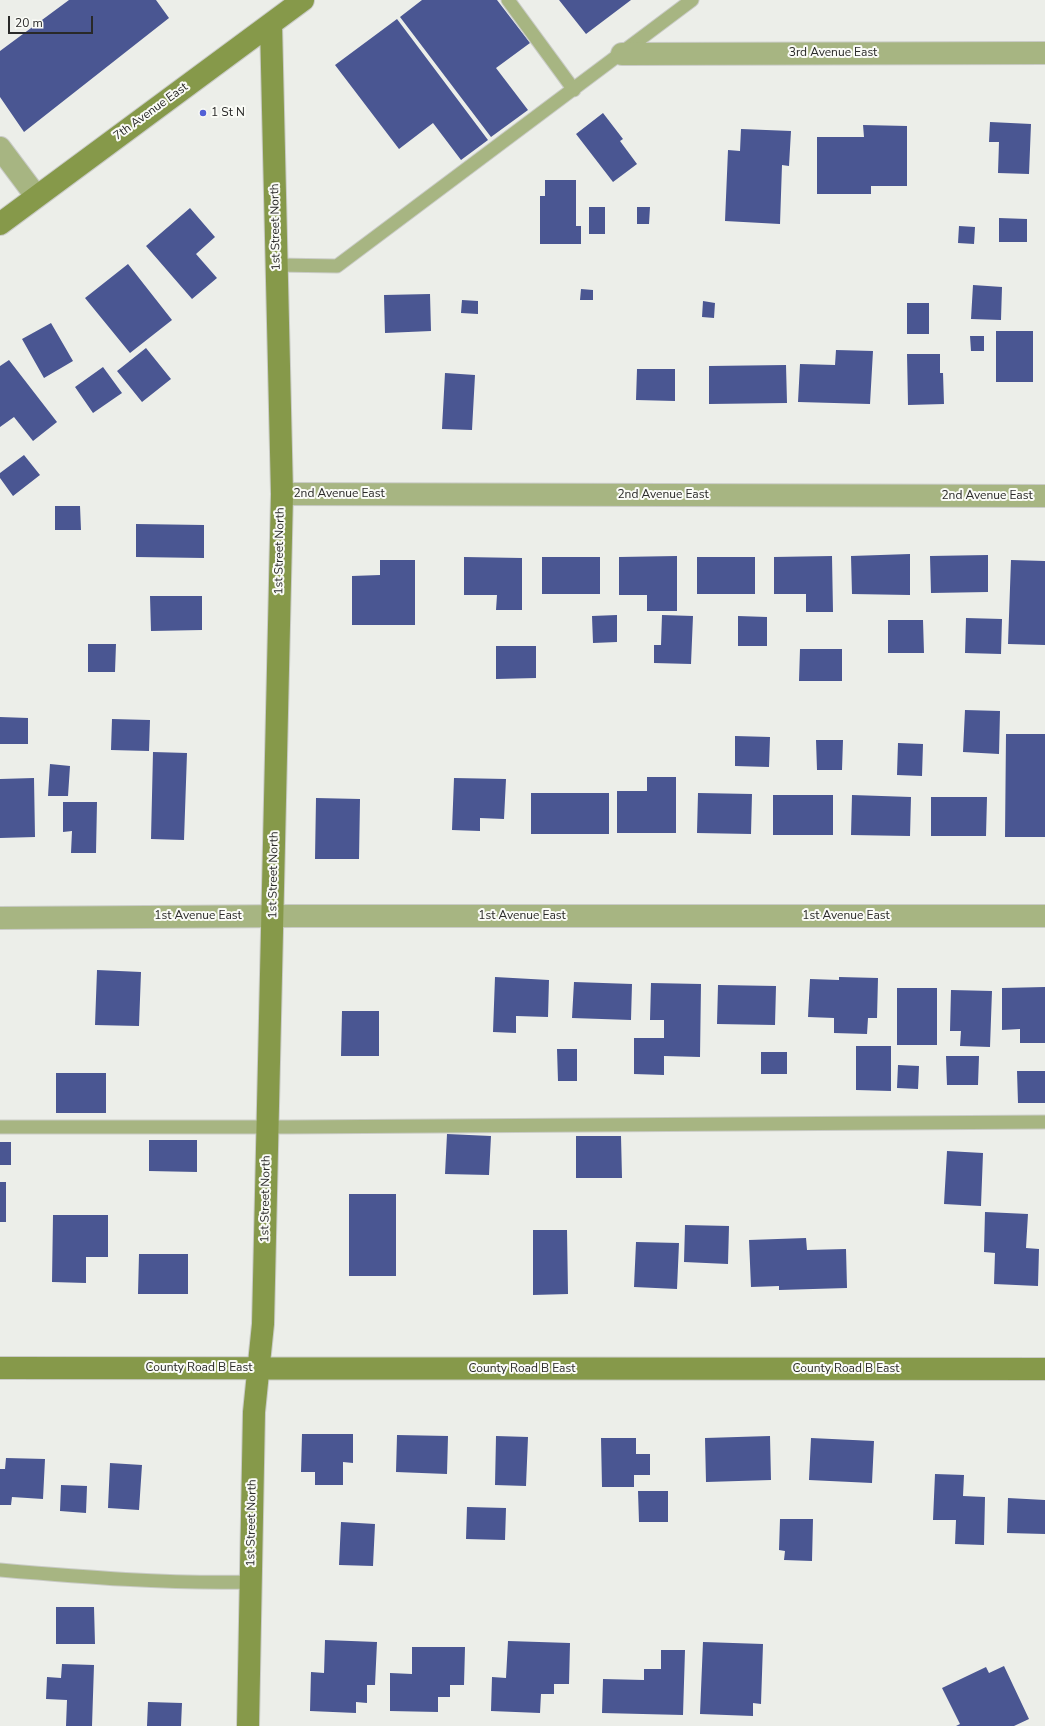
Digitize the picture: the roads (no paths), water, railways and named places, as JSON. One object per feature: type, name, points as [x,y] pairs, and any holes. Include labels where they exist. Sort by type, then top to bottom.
[{"type":"street","name":"7th Avenue East","points":[[0,224],[303,0]]},
{"type":"street","name":"1st Street North","points":[[248,1726],[254,1412],[263,1324],[282,494],[271,24]]},
{"type":"street","name":"3rd Avenue East","points":[[622,54],[1045,53]]},
{"type":"street","points":[[0,148],[36,196]]},
{"type":"street","name":"2nd Avenue East","points":[[282,494],[1045,496]]},
{"type":"street","name":"1st Avenue East","points":[[0,918],[273,916],[1045,916]]},
{"type":"street","name":"County Road B East","points":[[0,1368],[1045,1370]]},
{"type":"lane","points":[[508,0],[574,90]]},
{"type":"lane","points":[[276,265],[337,266],[574,90],[692,0]]},
{"type":"lane","points":[[0,1127],[268,1127],[1045,1122]]},
{"type":"lane","points":[[0,1570],[75,1576],[222,1583],[251,1582]]},
{"type":"place","name":"1 St N","points":[[203,113]]}]
